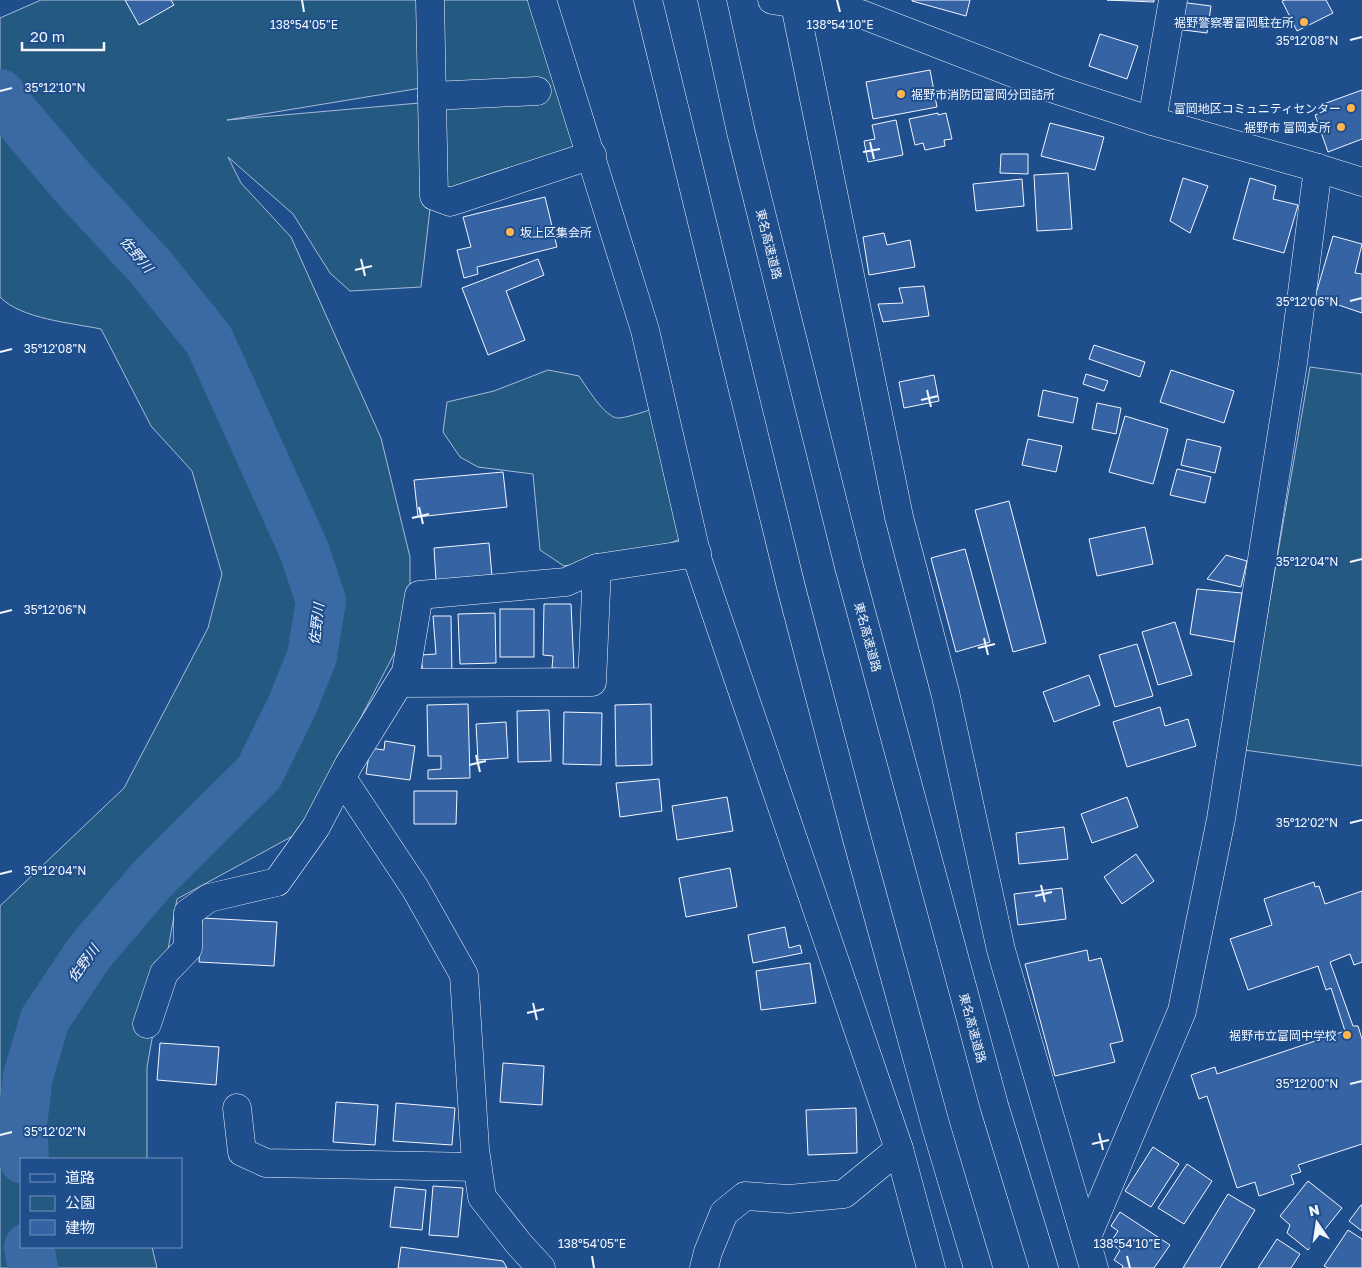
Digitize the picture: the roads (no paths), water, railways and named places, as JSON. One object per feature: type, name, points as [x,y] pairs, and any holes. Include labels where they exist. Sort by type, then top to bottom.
[{"type":"main road","points":[[430,0],[434,196],[450,202],[592,155]]},
{"type":"main road","points":[[542,0],[592,155],[645,330],[696,553],[898,1149],[931,1268]]},
{"type":"main road","points":[[641,0],[658,46]]},
{"type":"main road","points":[[648,0],[793,596],[854,830],[978,1268]]},
{"type":"main road","name":"東名高速道路","points":[[712,0],[741,132],[849,567],[994,1105],[1044,1268]]},
{"type":"main road","points":[[1152,121],[1173,0]]},
{"type":"main road","points":[[1094,1268],[1001,950],[945,692],[899,517],[787,1],[861,14],[1057,90],[1152,121],[1362,182]]},
{"type":"main road","points":[[432,96],[537,91]]},
{"type":"main road","points":[[1086,1239],[1182,1011],[1221,819],[1292,363],[1318,168]]},
{"type":"main road","points":[[147,1024],[164,973],[188,948],[188,912],[209,898],[277,882],[316,827],[342,778],[406,672],[419,595],[566,582],[597,568],[696,553]]},
{"type":"main road","points":[[400,683],[592,682],[597,568]]},
{"type":"main road","points":[[342,778],[415,888],[464,975],[477,1167],[482,1198],[518,1244],[541,1268]]},
{"type":"main road","points":[[237,1108],[242,1152],[266,1163],[477,1167]]},
{"type":"main road","points":[[704,1268],[708,1252],[724,1214],[745,1196],[789,1199],[844,1194],[898,1149]]},
{"type":"waterway","name":"佐野川","points":[[0,94],[6,104],[73,183],[152,269],[209,340],[304,550],[321,601],[312,656],[292,706],[259,773],[154,877],[89,953],[45,1019],[28,1076],[22,1125],[24,1158]]},
{"type":"waterway","name":"佐野川","points":[[29,1248],[33,1268]]},
{"type":"place","name":"裾野警察署富岡駐在所","points":[[1304,22]]},
{"type":"place","name":"裾野市消防団富岡分団詰所","points":[[901,94]]},
{"type":"place","name":"富岡地区コミュニティセンター","points":[[1351,108]]},
{"type":"place","name":"裾野市 富岡支所","points":[[1341,127]]},
{"type":"place","name":"坂上区集会所","points":[[510,232]]},
{"type":"place","name":"裾野市立富岡中学校","points":[[1347,1035]]}]
